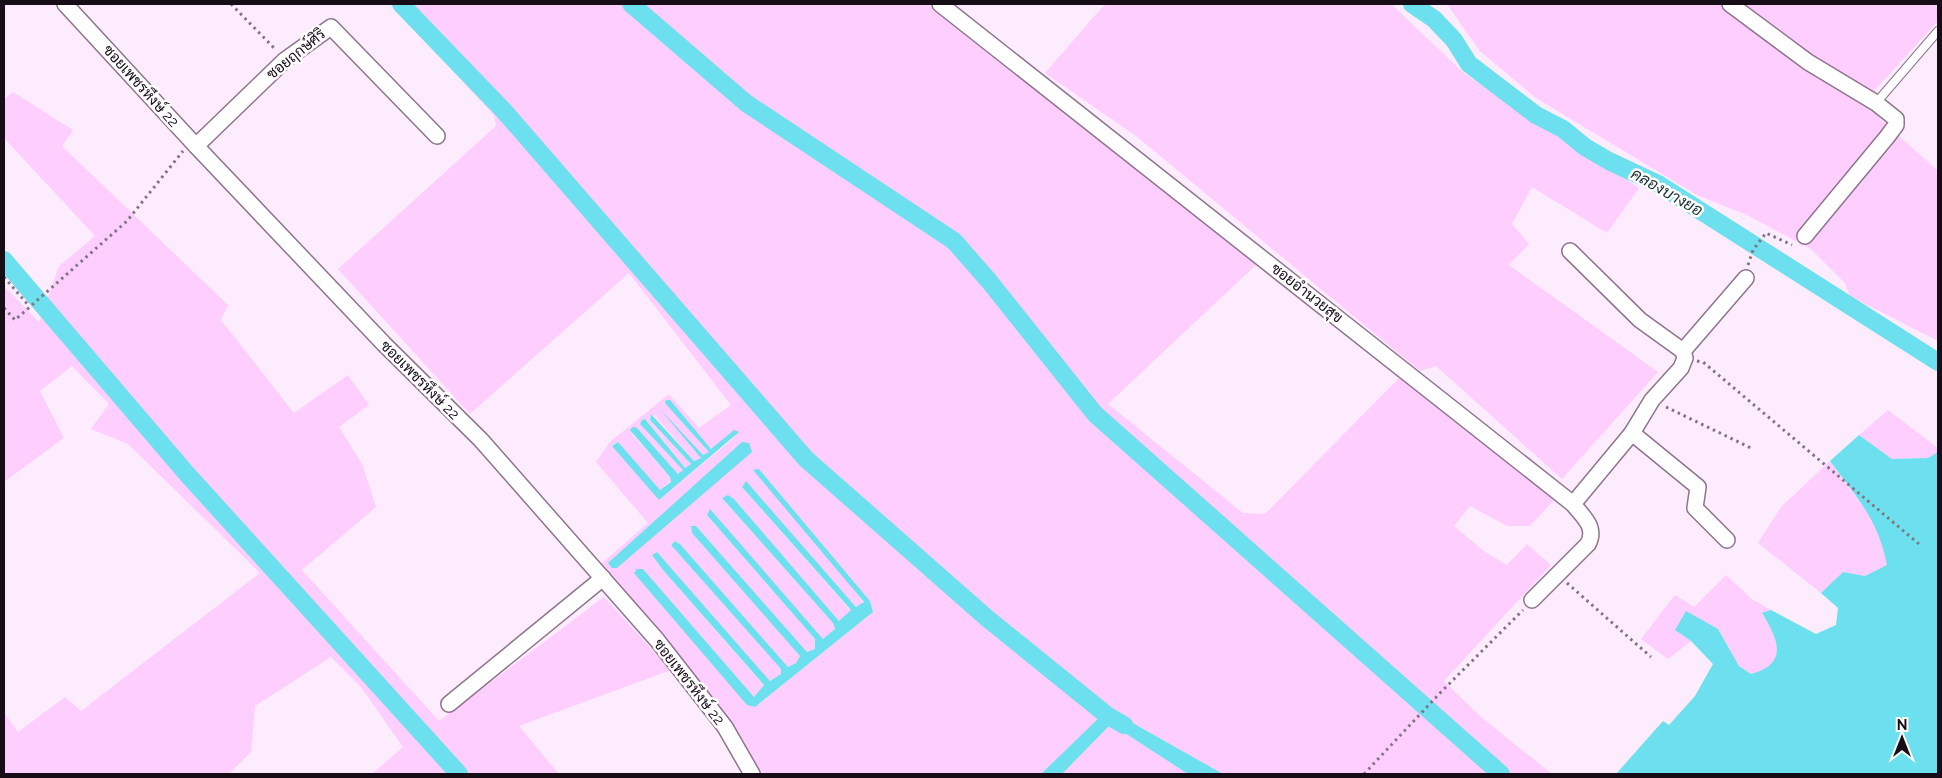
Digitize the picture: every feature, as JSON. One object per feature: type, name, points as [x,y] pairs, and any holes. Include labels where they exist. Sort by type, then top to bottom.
[{"type":"street","name":"ซอยเพชรหึงษ์ 22","points":[[65,4],[193,144],[384,344],[481,440],[657,640],[725,727],[752,774]]},
{"type":"street","name":"ซอยอำนวยสุข","points":[[940,4],[1573,504],[1592,528],[1592,536],[1588,544],[1532,600]]},
{"type":"street","points":[[1730,4],[1808,62],[1876,103],[1896,119],[1896,125],[1805,236]]},
{"type":"street","name":"ซอยฤกษ์ศิริ","points":[[193,144],[285,60],[331,27],[437,136]]},
{"type":"street","points":[[1570,251],[1640,320],[1684,354]]},
{"type":"street","points":[[1573,504],[1632,433],[1652,400],[1682,368],[1684,354],[1746,278]]},
{"type":"street","points":[[1632,433],[1698,487],[1695,508],[1727,540]]},
{"type":"street","points":[[450,704],[603,578]]},
{"type":"lane","points":[[1876,103],[1938,30]]},
{"type":"path","points":[[231,4],[285,60]]},
{"type":"path","points":[[4,308],[15,320],[127,221],[193,144]]},
{"type":"path","points":[[1750,258],[1753,250],[1766,233],[1799,248],[1805,236]]},
{"type":"path","points":[[4,278],[30,306]]},
{"type":"path","points":[[1684,354],[1703,362],[1919,544]]},
{"type":"path","points":[[1652,400],[1751,448]]},
{"type":"path","points":[[1558,574],[1652,657]]},
{"type":"path","points":[[1364,774],[1440,693],[1507,628],[1532,600]]},
{"type":"shaded area","points":[[390,4],[928,4],[1259,262],[1108,404],[1243,513],[1265,514],[1400,377],[1554,500],[1530,526],[1507,526],[1470,506],[1454,526],[1485,552],[1507,565],[1527,544],[1551,565],[1444,681],[1481,717],[1552,774],[1223,774],[1108,709],[1041,774],[763,774],[600,565],[648,523],[596,462],[610,442],[669,394],[699,428],[731,405],[629,273],[470,414],[338,269],[496,126],[494,115]],"holes":[[[666,403],[711,449],[735,437],[659,500],[612,445],[618,442],[656,488],[660,490],[671,481],[670,477],[632,434],[637,428],[678,474],[683,470],[640,424],[645,419],[686,469],[691,464],[650,420],[651,414],[656,417],[694,461],[701,458],[667,417],[703,455],[709,452]],[[759,469],[870,601],[873,612],[755,707],[747,705],[643,569],[754,697],[764,686],[652,555],[657,552],[770,681],[782,674],[782,669],[671,545],[674,541],[680,544],[788,667],[796,663],[801,656],[692,533],[691,526],[696,526],[807,652],[815,649],[815,639],[707,515],[710,510],[823,639],[835,629],[833,623],[722,498],[734,499],[839,621],[851,611],[742,487],[746,481],[856,607],[864,603]]]},
{"type":"shaded area","points":[[1105,4],[1391,4],[1465,74],[1639,188],[1607,233],[1532,187],[1512,224],[1529,244],[1509,265],[1658,372],[1562,479],[1436,366],[1420,371],[1136,136],[1045,73]]},
{"type":"shaded area","points":[[1447,4],[1938,4],[1938,21],[1875,90],[1880,119],[1938,171],[1938,341],[1850,296],[1845,283],[1811,249],[1747,215],[1697,195],[1536,98],[1480,51]]},
{"type":"shaded area","points":[[13,92],[73,130],[62,146],[228,305],[221,320],[294,413],[348,375],[369,405],[339,427],[362,464],[376,507],[302,570],[439,721],[604,597],[671,670],[519,726],[559,774],[372,774],[403,747],[361,687],[331,657],[255,706],[251,752],[229,774],[4,774],[4,713],[18,732],[65,697],[81,711],[260,573],[128,444],[91,429],[109,404],[72,366],[40,391],[64,438],[4,482],[4,286],[39,322],[59,266],[95,236],[4,138],[4,99]]},
{"type":"shaded area","points":[[1888,410],[1938,448],[1938,452],[1928,458],[1892,459],[1859,435]]},
{"type":"shaded area","points":[[1830,461],[1872,519],[1881,540],[1888,565],[1865,576],[1843,572],[1821,593],[1758,543],[1781,507]]},
{"type":"shaded area","points":[[1726,575],[1752,599],[1771,610],[1762,614],[1773,634],[1777,650],[1776,657],[1766,670],[1751,674],[1739,666],[1718,629],[1676,630],[1691,641],[1668,659],[1641,639],[1675,595],[1694,607]]},
{"type":"shaded area","points":[[1111,724],[1188,774],[1062,774]]},
{"type":"water","points":[[666,400],[670,400],[711,449],[734,430],[739,432],[659,500],[612,446],[618,442],[660,490],[671,482],[670,477],[630,430],[633,427],[637,428],[678,474],[683,470],[640,424],[642,420],[645,419],[685,468],[691,464],[650,420],[651,414],[694,461],[701,458],[659,408],[703,455],[709,452],[665,403]]},
{"type":"water","points":[[1859,435],[1892,459],[1928,458],[1938,452],[1938,774],[1616,774],[1663,721],[1669,725],[1695,696],[1713,664],[1691,641],[1675,630],[1686,611],[1718,629],[1739,666],[1751,674],[1763,670],[1771,664],[1777,650],[1776,641],[1762,613],[1771,610],[1816,634],[1836,625],[1838,608],[1821,593],[1843,572],[1865,576],[1887,565],[1872,522],[1858,498],[1830,461]]},
{"type":"water","points":[[742,442],[749,443],[752,452],[617,568],[612,568],[608,563]]},
{"type":"water","points":[[759,469],[870,601],[873,612],[755,707],[747,705],[634,573],[637,569],[643,569],[754,697],[764,685],[652,555],[657,552],[770,681],[781,674],[781,669],[671,545],[675,541],[680,544],[788,667],[796,663],[800,656],[692,533],[691,526],[696,526],[807,652],[815,649],[815,639],[707,515],[710,509],[823,639],[835,629],[833,623],[722,498],[728,495],[734,499],[839,621],[851,610],[742,487],[746,481],[856,607],[864,602],[753,470]]},
{"type":"water","points":[[1108,709],[1223,774],[1188,774],[1111,724],[1062,774],[1041,774]]},
{"type":"waterway","points":[[401,4],[504,111],[806,459],[988,619],[1108,716],[1124,725]]},
{"type":"waterway","points":[[631,4],[746,103],[954,241],[989,281],[1095,414],[1501,774]]},
{"type":"waterway","name":"คลองบางยอ","points":[[1412,4],[1434,19],[1454,40],[1469,64],[1536,115],[1563,129],[1585,147],[1609,161],[1660,185],[1938,362]]},
{"type":"waterway","points":[[4,260],[187,474],[459,774]]}]
